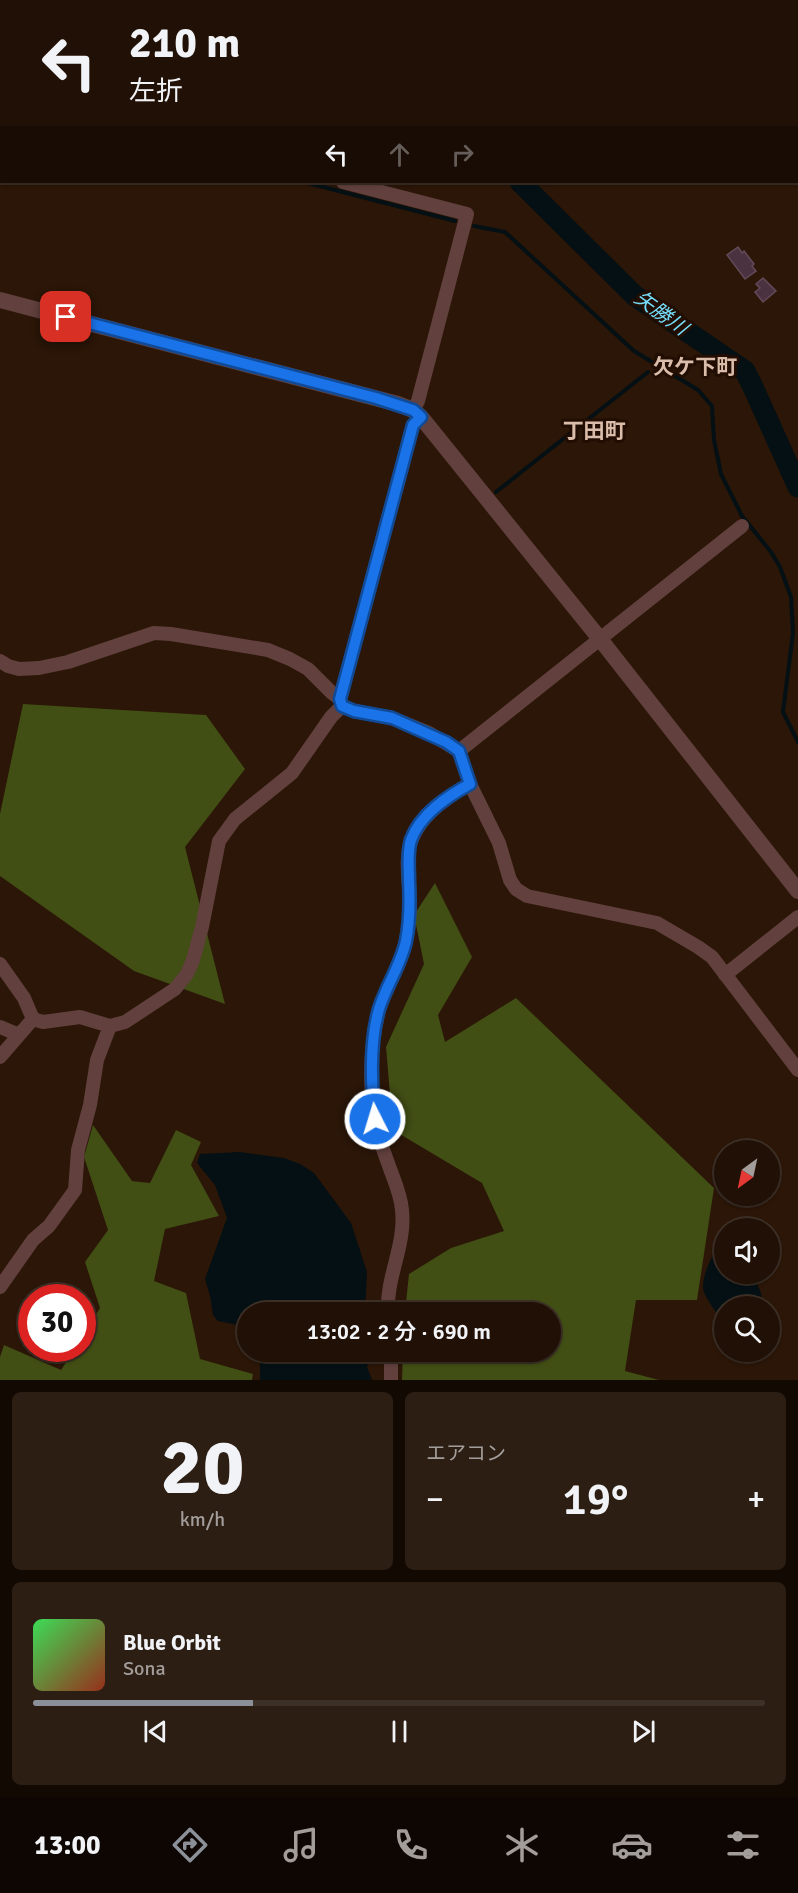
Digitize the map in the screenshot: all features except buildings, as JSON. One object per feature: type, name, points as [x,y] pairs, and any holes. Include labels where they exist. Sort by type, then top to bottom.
[{"type":"street","points":[[33,1019],[43,1022],[80,1017],[110,1026],[125,1022],[175,990],[193,960],[219,841],[235,819],[292,773],[341,702],[467,214],[347,183]]},
{"type":"street","points":[[0,300],[354,392],[417,413],[600,639],[798,891]]},
{"type":"street","points":[[459,751],[742,526]]},
{"type":"street","points":[[0,661],[19,669],[39,668],[68,662],[154,633],[268,650],[290,658],[308,669],[341,702],[354,711],[392,718],[429,733],[459,751],[470,784],[499,843],[510,880],[516,889],[527,896],[657,923],[698,946],[712,957],[798,1070]]},
{"type":"street","points":[[387,1302],[402,1226],[402,1208],[375,1119],[372,1095],[375,1029],[380,1008],[401,959],[406,941],[410,912],[408,857],[411,840],[419,825],[430,812],[454,793],[470,784]]},
{"type":"street","points":[[725,975],[798,917]]},
{"type":"street","points":[[0,964],[24,998],[33,1019]]},
{"type":"street","points":[[0,1057],[33,1019]]},
{"type":"street","points":[[0,1026],[19,1035]]},
{"type":"street","points":[[0,1287],[33,1240],[49,1226],[75,1191],[78,1150],[90,1105],[97,1060],[110,1026]]},
{"type":"street","points":[[391,1362],[391,1380]]},
{"type":"green space","points":[[23,704],[206,715],[245,769],[185,847],[225,1004],[134,971],[0,876],[0,814]]},
{"type":"green space","points":[[435,883],[472,957],[438,1015],[445,1042],[516,998],[714,1188],[697,1300],[636,1300],[625,1371],[659,1380],[402,1380],[403,1362],[561,1362],[561,1302],[406,1302],[409,1274],[451,1248],[504,1231],[482,1183],[393,1130],[386,1047],[424,964],[414,915]]},
{"type":"green space","points":[[93,1125],[132,1181],[150,1183],[176,1130],[201,1142],[191,1165],[219,1216],[165,1229],[154,1281],[186,1293],[200,1359],[253,1374],[252,1380],[0,1380],[0,1357],[4,1345],[18,1351],[18,1362],[43,1362],[61,1370],[66,1362],[96,1362],[96,1315],[100,1308],[96,1296],[96,1284],[92,1284],[85,1262],[108,1230],[84,1157]]},
{"type":"shaded area","points":[[240,1152],[284,1158],[314,1173],[351,1223],[367,1272],[366,1302],[237,1302],[237,1325],[218,1321],[213,1315],[205,1279],[227,1218],[215,1185],[197,1163],[200,1154]]},
{"type":"shaded area","points":[[714,1254],[714,1284],[757,1284],[761,1296],[714,1296],[714,1309],[703,1286]]},
{"type":"shaded area","points":[[260,1362],[370,1362],[367,1367],[372,1380],[260,1380]]},
{"type":"waterway","points":[[308,183],[455,221]]},
{"type":"waterway","name":"矢勝川","points":[[521,183],[635,296],[745,371],[798,487]]},
{"type":"waterway","points":[[474,226],[505,232],[634,351],[698,390],[712,406],[714,440],[721,474],[742,516],[780,567],[791,597],[793,633],[783,712],[798,742]]},
{"type":"waterway","points":[[496,492],[648,372]]},
{"type":"district","name":"欠ケ下町","points":[[695,367]]},
{"type":"district","name":"丁田町","points":[[594,431]]},
{"type":"route","points":[[66,317],[398,404],[413,410],[421,417],[413,425],[340,699],[342,706],[354,711],[392,718],[446,742],[459,751],[464,760],[470,784],[454,793],[430,812],[419,825],[411,840],[408,857],[410,912],[406,941],[401,959],[380,1008],[375,1029],[372,1095],[375,1119]]}]
